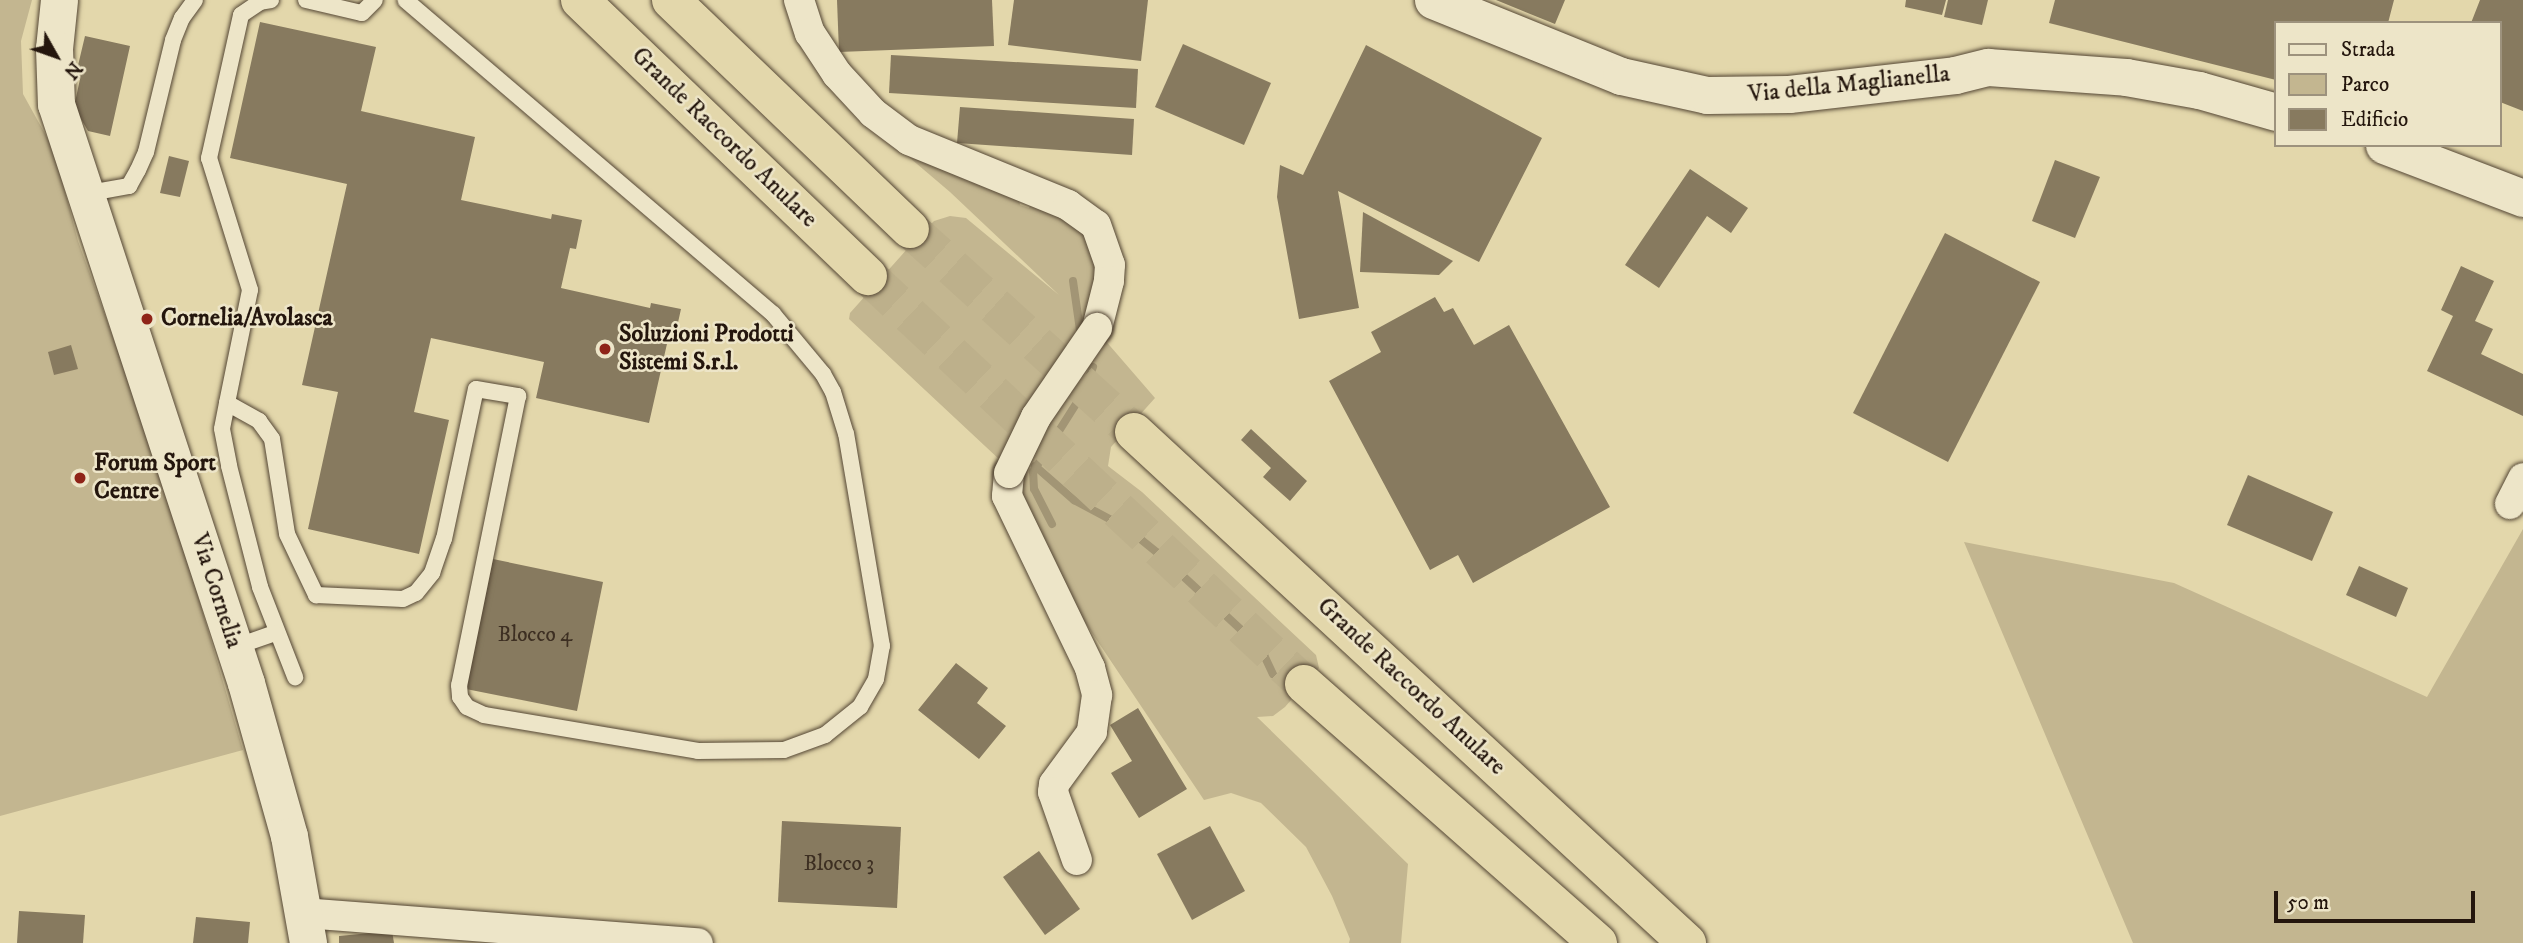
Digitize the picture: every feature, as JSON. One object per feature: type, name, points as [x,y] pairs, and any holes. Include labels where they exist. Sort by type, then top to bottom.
[{"type":"highway","name":"Grande Raccordo Anulare","points":[[580,0],[867,276]]},
{"type":"highway","points":[[671,0],[910,229]]},
{"type":"highway","name":"Grande Raccordo Anulare","points":[[1134,432],[1687,943]]},
{"type":"highway","points":[[1304,684],[1598,943]]},
{"type":"street","name":"Via Cornelia","points":[[59,0],[54,48],[56,104],[234,647],[289,836],[306,928]]},
{"type":"street","points":[[799,0],[810,33],[832,67],[873,113],[909,140],[1068,205],[1096,225],[1110,265],[1109,281],[1097,328],[1036,417],[1009,473],[1007,496],[1090,668],[1097,695],[1092,732],[1054,784],[1053,792],[1077,860]]},
{"type":"street","name":"Via della Maglianella","points":[[1433,0],[1621,76],[1707,96],[1742,97],[1828,90],[1955,75],[1988,67],[2126,77],[2200,90],[2274,111]]},
{"type":"street","points":[[2389,147],[2523,198]]},
{"type":"street","points":[[306,928],[698,943]]},
{"type":"lane","points":[[84,194],[129,186],[146,152],[173,40],[182,18],[195,0]]},
{"type":"lane","points":[[271,0],[260,2],[241,15],[209,158],[250,290],[222,429],[260,587],[275,633],[295,677]]},
{"type":"lane","points":[[306,0],[362,13],[375,0]]},
{"type":"lane","points":[[227,403],[259,421],[272,439],[287,534],[316,596],[403,599],[416,593],[432,573],[436,562],[476,389],[518,396],[459,685],[460,697],[475,711],[622,740],[698,751],[769,751],[801,746],[825,735],[860,707],[876,679],[881,646],[846,434],[833,392],[814,360],[773,314],[406,0]]},
{"type":"lane","points":[[234,647],[275,633]]},
{"type":"green space","name":"Forum Sport Centre","points":[[0,0],[32,0],[21,41],[23,94],[54,150],[78,241],[125,370],[195,586],[243,750],[0,816]]},
{"type":"green space","points":[[897,147],[986,188],[1019,199],[1020,205],[1029,208],[1031,202],[1067,217],[1101,253],[1095,304],[1001,461],[849,319],[850,313],[934,221],[950,216],[966,218],[1059,295],[950,192]]},
{"type":"green space","points":[[1104,339],[1155,398],[1111,447],[1108,466],[1142,492],[1316,655],[1319,668],[1285,707],[1273,716],[1257,717],[1408,864],[1401,943],[1349,943],[1350,939],[1332,896],[1306,847],[1261,803],[1231,793],[1204,800],[1084,621],[1021,501],[1027,456]]},
{"type":"green space","points":[[2523,529],[2523,943],[2133,943],[1964,542],[2174,583],[2427,697]]},
{"type":"building","points":[[837,0],[992,0],[994,46],[839,52]]},
{"type":"building","points":[[1014,0],[1148,0],[1141,61],[1008,45]]},
{"type":"building","points":[[1496,0],[1565,0],[1555,24]]},
{"type":"building","points":[[1906,0],[1946,0],[1942,15],[1905,7]]},
{"type":"building","points":[[1948,0],[1988,0],[1982,25],[1944,17]]},
{"type":"building","points":[[2055,0],[2394,0],[2389,21],[2274,21],[2274,79],[2049,23]]},
{"type":"building","points":[[2480,0],[2523,0],[2523,111],[2502,103],[2502,21],[2472,21]]},
{"type":"building","points":[[260,22],[376,47],[361,111],[475,137],[461,200],[551,219],[552,214],[582,220],[576,249],[570,248],[561,288],[650,308],[651,303],[681,309],[675,336],[669,335],[649,423],[536,398],[544,362],[431,338],[414,412],[449,420],[419,554],[308,529],[338,392],[302,385],[347,184],[230,158]]},
{"type":"building","points":[[85,36],[130,46],[110,136],[88,131],[74,107],[80,79],[75,78]]},
{"type":"building","points":[[1183,44],[1271,83],[1244,145],[1155,107]]},
{"type":"building","points":[[1366,45],[1542,138],[1479,262],[1338,191],[1359,308],[1299,319],[1277,197],[1280,165],[1303,175]]},
{"type":"building","points":[[891,55],[1138,69],[1136,108],[889,93]]},
{"type":"building","points":[[960,107],[1134,119],[1132,155],[957,143]]},
{"type":"building","points":[[169,156],[189,161],[180,197],[160,193]]},
{"type":"building","points":[[2055,160],[2100,177],[2075,238],[2032,221]]},
{"type":"building","points":[[1690,169],[1748,208],[1731,233],[1707,216],[1659,288],[1625,265]]},
{"type":"building","points":[[1363,212],[1453,261],[1439,275],[1360,272]]},
{"type":"building","points":[[1945,233],[2040,282],[1948,462],[1853,413]]},
{"type":"building","points":[[2461,266],[2494,281],[2475,321],[2493,329],[2481,354],[2523,374],[2523,416],[2427,371],[2453,316],[2441,310]]},
{"type":"building","points":[[1435,297],[1444,312],[1453,308],[1474,345],[1509,325],[1610,507],[1473,583],[1458,555],[1430,570],[1329,381],[1381,352],[1371,332]]},
{"type":"building","points":[[71,345],[78,369],[54,375],[48,352]]},
{"type":"building","points":[[1251,429],[1307,481],[1290,501],[1263,477],[1271,468],[1241,440]]},
{"type":"building","points":[[2248,475],[2333,512],[2312,561],[2227,525]]},
{"type":"building","points":[[493,559],[603,582],[577,711],[466,689]]},
{"type":"building","points":[[2359,566],[2408,588],[2396,617],[2346,595]]},
{"type":"building","points":[[956,663],[988,688],[977,703],[1006,726],[979,759],[918,710]]},
{"type":"building","points":[[1138,708],[1187,789],[1139,818],[1111,773],[1132,761],[1110,725]]},
{"type":"building","points":[[782,821],[901,827],[897,908],[778,902]]},
{"type":"building","points":[[1210,826],[1245,891],[1192,920],[1157,854]]},
{"type":"building","points":[[1039,851],[1080,909],[1045,935],[1003,877]]},
{"type":"building","points":[[19,911],[85,915],[83,943],[17,943]]},
{"type":"building","points":[[196,917],[250,922],[248,943],[193,943]]},
{"type":"building","points":[[392,931],[394,943],[339,943],[339,936]]},
{"type":"waterway","points":[[1073,281],[1081,337]]},
{"type":"waterway","name":"Grande Raccordo Anulare","points":[[1052,524],[1034,489],[1033,472],[1083,393],[1093,367]]},
{"type":"waterway","points":[[1035,466],[1074,500],[1128,529],[1158,553],[1248,636],[1264,655],[1273,674]]},
{"type":"tunnel","points":[[910,229],[1134,432]]},
{"type":"tunnel","points":[[868,276],[1304,684]]},
{"type":"place","name":"Cornelia/Avolasca","points":[[147,319]]},
{"type":"place","name":"Soluzioni Prodotti Sistemi S.r.l.","points":[[605,349]]},
{"type":"place","name":"Forum Sport Centre","points":[[80,478]]}]
